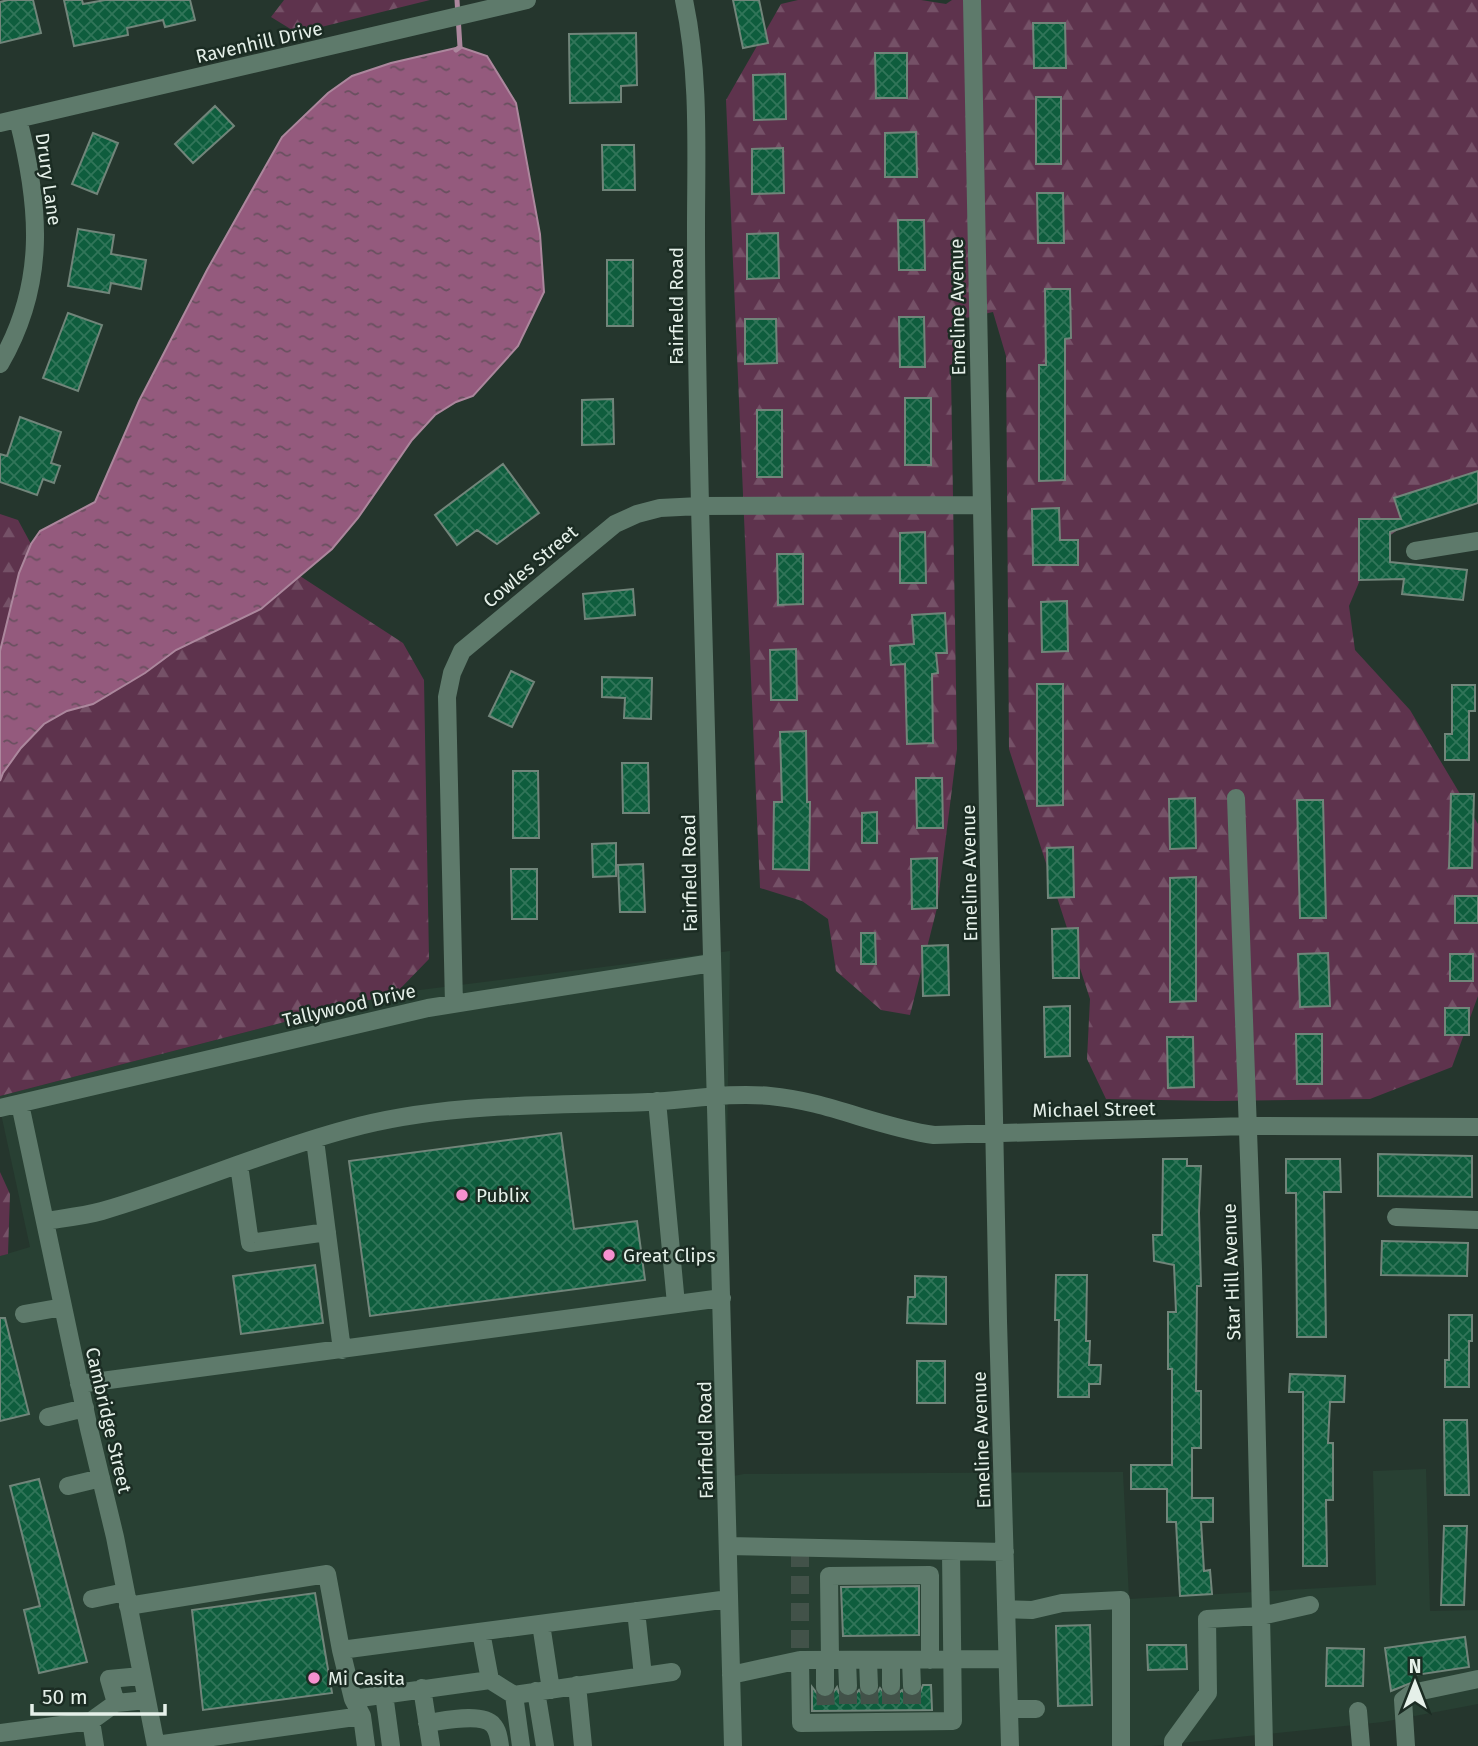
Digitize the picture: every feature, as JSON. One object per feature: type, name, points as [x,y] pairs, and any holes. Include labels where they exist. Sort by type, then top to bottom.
[{"type":"street","name":"Ravenhill Drive","points":[[0,123],[527,0]]},
{"type":"street","name":"Fairfield Road","points":[[684,0],[693,53],[696,102],[696,342],[733,1746]]},
{"type":"street","name":"Emeline Avenue","points":[[972,0],[1010,1746]]},
{"type":"street","name":"Drury Lane","points":[[0,365],[18,328],[29,293],[36,244],[34,196],[18,119]]},
{"type":"street","name":"Cowles Street","points":[[454,1004],[447,697],[452,673],[462,651],[615,524],[637,514],[660,508],[700,506],[982,505]]},
{"type":"street","points":[[1415,551],[1478,541]]},
{"type":"street","name":"Star Hill Avenue","points":[[1236,798],[1248,1126],[1264,1746]]},
{"type":"street","name":"Tallywood Drive","points":[[0,1108],[428,1008],[712,963]]},
{"type":"street","name":"Michael Street","points":[[45,1221],[99,1212],[348,1129],[419,1113],[487,1107],[657,1101],[716,1095],[768,1096],[804,1100],[840,1109],[886,1126],[934,1135],[1248,1126],[1478,1127]]},
{"type":"street","points":[[657,1101],[676,1304]]},
{"type":"street","name":"Cambridge Street","points":[[20,1104],[156,1746]]},
{"type":"street","points":[[315,1140],[342,1350]]},
{"type":"street","points":[[239,1165],[250,1243],[327,1232]]},
{"type":"street","points":[[1396,1217],[1478,1220]]},
{"type":"street","points":[[79,1384],[722,1298]]},
{"type":"street","points":[[24,1314],[63,1307]]},
{"type":"street","points":[[48,1417],[85,1408]]},
{"type":"street","points":[[68,1486],[101,1478]]},
{"type":"street","points":[[728,1546],[1004,1552]]},
{"type":"street","points":[[800,1660],[801,1724],[826,1717],[870,1716],[913,1716],[953,1721],[951,1552]]},
{"type":"street","points":[[92,1599],[127,1599],[327,1574],[341,1650],[353,1699],[362,1716],[366,1746]]},
{"type":"street","points":[[825,1687],[834,1660],[829,1576],[930,1575],[930,1660]]},
{"type":"street","points":[[341,1650],[729,1599]]},
{"type":"street","points":[[1006,1609],[1121,1600],[1121,1746]]},
{"type":"street","points":[[1173,1746],[1173,1741],[1209,1693],[1207,1619],[1261,1616],[1310,1605]]},
{"type":"street","points":[[636,1611],[643,1676]]},
{"type":"street","points":[[541,1624],[545,1746]]},
{"type":"street","points":[[481,1632],[490,1680]]},
{"type":"street","points":[[731,1675],[800,1660],[1007,1659]]},
{"type":"street","points":[[834,1660],[848,1686]]},
{"type":"street","points":[[868,1660],[869,1686]]},
{"type":"street","points":[[891,1660],[891,1686]]},
{"type":"street","points":[[911,1660],[912,1686]]},
{"type":"street","points":[[353,1699],[490,1680],[514,1695],[672,1672]]},
{"type":"street","points":[[116,1703],[109,1679],[141,1676]]},
{"type":"street","points":[[1406,1746],[1404,1700],[1412,1693],[1478,1679]]},
{"type":"street","points":[[577,1685],[583,1746]]},
{"type":"street","points":[[422,1688],[431,1746]]},
{"type":"street","points":[[384,1694],[391,1746]]},
{"type":"street","points":[[514,1695],[521,1746]]},
{"type":"street","points":[[0,1733],[91,1721],[116,1703],[147,1700]]},
{"type":"street","points":[[1009,1709],[1036,1709]]},
{"type":"street","points":[[1358,1711],[1360,1746]]},
{"type":"street","points":[[156,1746],[212,1741],[362,1716]]},
{"type":"street","points":[[427,1723],[486,1719],[494,1725],[500,1746]]},
{"type":"street","points":[[91,1721],[95,1746]]},
{"type":"shaded area","points":[[730,951],[722,1478],[744,1474],[1123,1472],[1129,1599],[1376,1585],[1373,1471],[1426,1469],[1430,1611],[1478,1610],[1478,1704],[1383,1722],[1152,1746],[0,1746],[0,1256],[30,1247],[0,1109],[0,1096],[396,993]]},
{"type":"green space","points":[[284,0],[430,0],[297,33],[271,17]]},
{"type":"green space","points":[[798,0],[921,0],[946,4],[952,0],[1478,0],[1478,491],[1439,500],[1374,547],[1349,606],[1355,650],[1410,710],[1478,824],[1478,996],[1452,1067],[1370,1099],[1106,1099],[1087,1059],[1090,999],[1009,749],[1006,356],[993,312],[957,320],[951,372],[957,749],[937,908],[910,1015],[881,1010],[836,971],[828,919],[802,901],[760,888],[726,100],[781,4]]},
{"type":"green space","points":[[0,514],[18,520],[31,544],[19,573],[0,651]]},
{"type":"green space","points":[[300,576],[403,643],[424,680],[429,959],[396,993],[0,1096],[0,781],[3,773],[21,748],[44,724],[67,711],[93,704],[145,673],[176,650],[261,609]]},
{"type":"green space","points":[[0,1172],[10,1194],[8,1254],[0,1256]]},
{"type":"water","points":[[460,47],[487,56],[516,103],[540,234],[544,292],[518,346],[473,396],[456,402],[435,415],[412,440],[358,518],[332,549],[261,609],[176,650],[145,673],[93,704],[67,711],[44,724],[21,748],[0,781],[0,651],[19,573],[31,544],[40,531],[95,502],[139,401],[207,270],[282,137],[328,93],[352,76],[391,63]]},
{"type":"building","points":[[33,0],[41,33],[0,43],[0,2]]},
{"type":"building","points":[[64,0],[82,0],[83,4],[105,0],[190,0],[195,20],[165,27],[163,20],[127,28],[128,35],[74,46]]},
{"type":"building","points":[[733,0],[759,0],[768,43],[743,48]]},
{"type":"building","points":[[1033,23],[1065,23],[1066,68],[1034,68]]},
{"type":"building","points":[[636,33],[637,85],[621,86],[621,102],[570,103],[569,34]]},
{"type":"building","points":[[875,53],[907,53],[907,98],[876,98]]},
{"type":"building","points":[[785,74],[786,119],[754,120],[753,75]]},
{"type":"building","points":[[1036,97],[1061,97],[1061,164],[1036,164]]},
{"type":"building","points":[[215,106],[234,126],[193,163],[175,144]]},
{"type":"building","points":[[916,132],[917,177],[885,177],[885,133]]},
{"type":"building","points":[[93,133],[118,143],[97,194],[72,184]]},
{"type":"building","points":[[602,145],[634,145],[635,190],[603,190]]},
{"type":"building","points":[[783,148],[784,193],[752,194],[752,149]]},
{"type":"building","points":[[1037,193],[1063,193],[1064,243],[1038,243]]},
{"type":"building","points":[[898,220],[924,220],[925,270],[899,270]]},
{"type":"building","points":[[78,229],[114,235],[111,254],[146,260],[141,289],[111,283],[109,293],[68,286]]},
{"type":"building","points":[[778,233],[779,278],[747,279],[747,234]]},
{"type":"building","points":[[607,260],[633,260],[633,326],[607,326]]},
{"type":"building","points":[[1045,289],[1070,289],[1071,338],[1065,339],[1065,480],[1039,481],[1039,365],[1046,365]]},
{"type":"building","points":[[68,313],[102,325],[78,391],[43,378]]},
{"type":"building","points":[[899,317],[924,317],[925,367],[900,367]]},
{"type":"building","points":[[745,319],[776,319],[777,363],[745,364]]},
{"type":"building","points":[[905,398],[931,398],[931,465],[905,465]]},
{"type":"building","points":[[613,399],[614,444],[582,445],[582,400]]},
{"type":"building","points":[[757,410],[782,410],[782,477],[757,477]]},
{"type":"building","points":[[20,417],[61,432],[51,463],[60,466],[54,483],[43,479],[37,495],[0,482],[0,454],[7,456]]},
{"type":"building","points":[[503,464],[539,513],[497,544],[477,530],[457,545],[435,515]]},
{"type":"building","points":[[1478,471],[1478,503],[1390,532],[1390,562],[1467,570],[1463,600],[1402,594],[1404,579],[1359,580],[1359,519],[1401,519],[1394,498]]},
{"type":"building","points":[[1059,508],[1060,540],[1078,540],[1078,565],[1033,565],[1032,509]]},
{"type":"building","points":[[925,532],[926,583],[900,583],[900,533]]},
{"type":"building","points":[[777,554],[803,554],[803,604],[778,605]]},
{"type":"building","points":[[633,589],[635,615],[585,619],[583,594]]},
{"type":"building","points":[[1067,601],[1068,651],[1042,652],[1041,602]]},
{"type":"building","points":[[945,613],[947,653],[936,653],[938,673],[932,674],[933,743],[907,744],[905,664],[891,665],[890,646],[914,644],[912,615]]},
{"type":"building","points":[[796,649],[797,700],[771,700],[770,650]]},
{"type":"building","points":[[511,671],[534,682],[512,727],[489,716]]},
{"type":"building","points":[[602,677],[652,678],[651,719],[624,718],[625,698],[602,697]]},
{"type":"building","points":[[1037,684],[1063,684],[1063,805],[1037,806]]},
{"type":"building","points":[[1452,685],[1475,685],[1475,711],[1469,711],[1469,760],[1445,760],[1445,734],[1452,734]]},
{"type":"building","points":[[806,731],[807,802],[810,802],[809,870],[773,869],[774,802],[782,802],[780,732]]},
{"type":"building","points":[[622,763],[648,763],[649,813],[623,813]]},
{"type":"building","points":[[513,771],[538,771],[539,838],[513,838]]},
{"type":"building","points":[[916,778],[942,778],[943,828],[917,828]]},
{"type":"building","points":[[1451,794],[1474,794],[1472,868],[1449,868]]},
{"type":"building","points":[[1195,798],[1196,848],[1170,849],[1169,799]]},
{"type":"building","points":[[1297,800],[1323,800],[1326,918],[1300,918]]},
{"type":"building","points":[[877,812],[877,843],[862,843],[862,813]]},
{"type":"building","points":[[616,843],[616,876],[593,877],[592,844]]},
{"type":"building","points":[[1073,847],[1074,897],[1048,898],[1047,848]]},
{"type":"building","points":[[937,858],[937,908],[912,909],[911,859]]},
{"type":"building","points":[[643,864],[645,912],[620,912],[618,865]]},
{"type":"building","points":[[511,869],[537,869],[537,919],[512,919]]},
{"type":"building","points":[[1196,877],[1196,1001],[1170,1002],[1170,878]]},
{"type":"building","points":[[1455,896],[1478,896],[1478,923],[1455,923]]},
{"type":"building","points":[[1078,928],[1079,978],[1053,978],[1052,929]]},
{"type":"building","points":[[861,933],[875,933],[876,964],[861,964]]},
{"type":"building","points":[[948,945],[949,995],[923,996],[922,946]]},
{"type":"building","points":[[1328,953],[1330,1006],[1300,1007],[1298,954]]},
{"type":"building","points":[[1450,954],[1473,954],[1473,981],[1450,981]]},
{"type":"building","points":[[1070,1006],[1070,1056],[1045,1057],[1044,1007]]},
{"type":"building","points":[[1445,1008],[1469,1008],[1469,1035],[1445,1035]]},
{"type":"building","points":[[1296,1034],[1322,1034],[1322,1084],[1297,1084]]},
{"type":"building","points":[[1167,1037],[1193,1037],[1194,1087],[1168,1088]]},
{"type":"building","name":"Publix","points":[[561,1133],[574,1229],[637,1221],[645,1280],[370,1316],[349,1161]]},
{"type":"building","points":[[1378,1154],[1472,1156],[1472,1197],[1378,1196]]},
{"type":"building","points":[[1163,1159],[1187,1159],[1187,1166],[1201,1166],[1201,1286],[1197,1286],[1196,1391],[1201,1391],[1201,1448],[1192,1448],[1192,1498],[1213,1498],[1213,1522],[1201,1522],[1204,1571],[1210,1570],[1212,1594],[1180,1596],[1176,1522],[1167,1522],[1167,1489],[1131,1489],[1131,1465],[1172,1465],[1172,1369],[1168,1369],[1168,1312],[1176,1312],[1174,1265],[1154,1261],[1153,1235],[1162,1235]]},
{"type":"building","points":[[1286,1159],[1340,1159],[1341,1192],[1324,1192],[1326,1337],[1297,1337],[1296,1193],[1286,1193]]},
{"type":"building","points":[[1382,1241],[1468,1243],[1467,1276],[1381,1275]]},
{"type":"building","points":[[315,1265],[323,1323],[241,1334],[233,1276]]},
{"type":"building","points":[[1056,1275],[1087,1275],[1086,1341],[1090,1341],[1089,1365],[1101,1365],[1100,1384],[1089,1384],[1089,1397],[1058,1397],[1059,1320],[1055,1320]]},
{"type":"building","points":[[915,1276],[946,1277],[946,1324],[907,1323],[908,1297],[915,1297]]},
{"type":"building","points":[[1449,1315],[1472,1315],[1469,1387],[1445,1387],[1445,1360],[1449,1360]]},
{"type":"building","points":[[0,1318],[5,1318],[29,1414],[0,1421]]},
{"type":"building","points":[[917,1361],[945,1361],[945,1403],[917,1403]]},
{"type":"building","points":[[1290,1374],[1345,1376],[1344,1402],[1330,1402],[1328,1443],[1333,1443],[1333,1500],[1326,1500],[1327,1566],[1303,1566],[1303,1392],[1289,1392]]},
{"type":"building","points":[[1444,1420],[1467,1420],[1469,1495],[1445,1495]]},
{"type":"building","points":[[39,1479],[87,1662],[39,1673],[24,1610],[40,1606],[10,1486]]},
{"type":"building","points":[[1444,1526],[1467,1526],[1464,1605],[1441,1605]]},
{"type":"building","points":[[919,1586],[919,1635],[843,1636],[841,1587]]},
{"type":"building","points":[[315,1593],[332,1693],[203,1710],[192,1610]]},
{"type":"building","points":[[1090,1625],[1092,1705],[1058,1706],[1056,1626]]},
{"type":"building","points":[[1465,1637],[1469,1667],[1415,1675],[1416,1681],[1391,1691],[1385,1648]]},
{"type":"building","points":[[1147,1645],[1186,1645],[1187,1669],[1148,1670]]},
{"type":"building","points":[[1327,1648],[1364,1649],[1363,1686],[1326,1686]]},
{"type":"building","points":[[923,1685],[931,1685],[932,1710],[812,1711],[812,1687],[824,1698],[831,1696],[837,1687],[839,1693],[848,1697],[859,1690],[863,1696],[870,1697],[876,1695],[880,1688],[886,1696],[896,1696],[902,1690],[906,1696],[912,1697],[919,1695]]},
{"type":"waterway","points":[[456,50],[460,47],[457,0]]},
{"type":"tunnel","points":[[800,1549],[800,1660]]},
{"type":"tunnel","points":[[848,1686],[848,1711]]},
{"type":"tunnel","points":[[869,1686],[870,1711]]},
{"type":"tunnel","points":[[891,1686],[891,1711]]},
{"type":"tunnel","points":[[912,1686],[912,1710]]},
{"type":"tunnel","points":[[825,1687],[826,1712]]},
{"type":"place","name":"Publix","points":[[462,1195]]},
{"type":"place","name":"Great Clips","points":[[609,1255]]},
{"type":"place","name":"Mi Casita","points":[[314,1678]]}]
